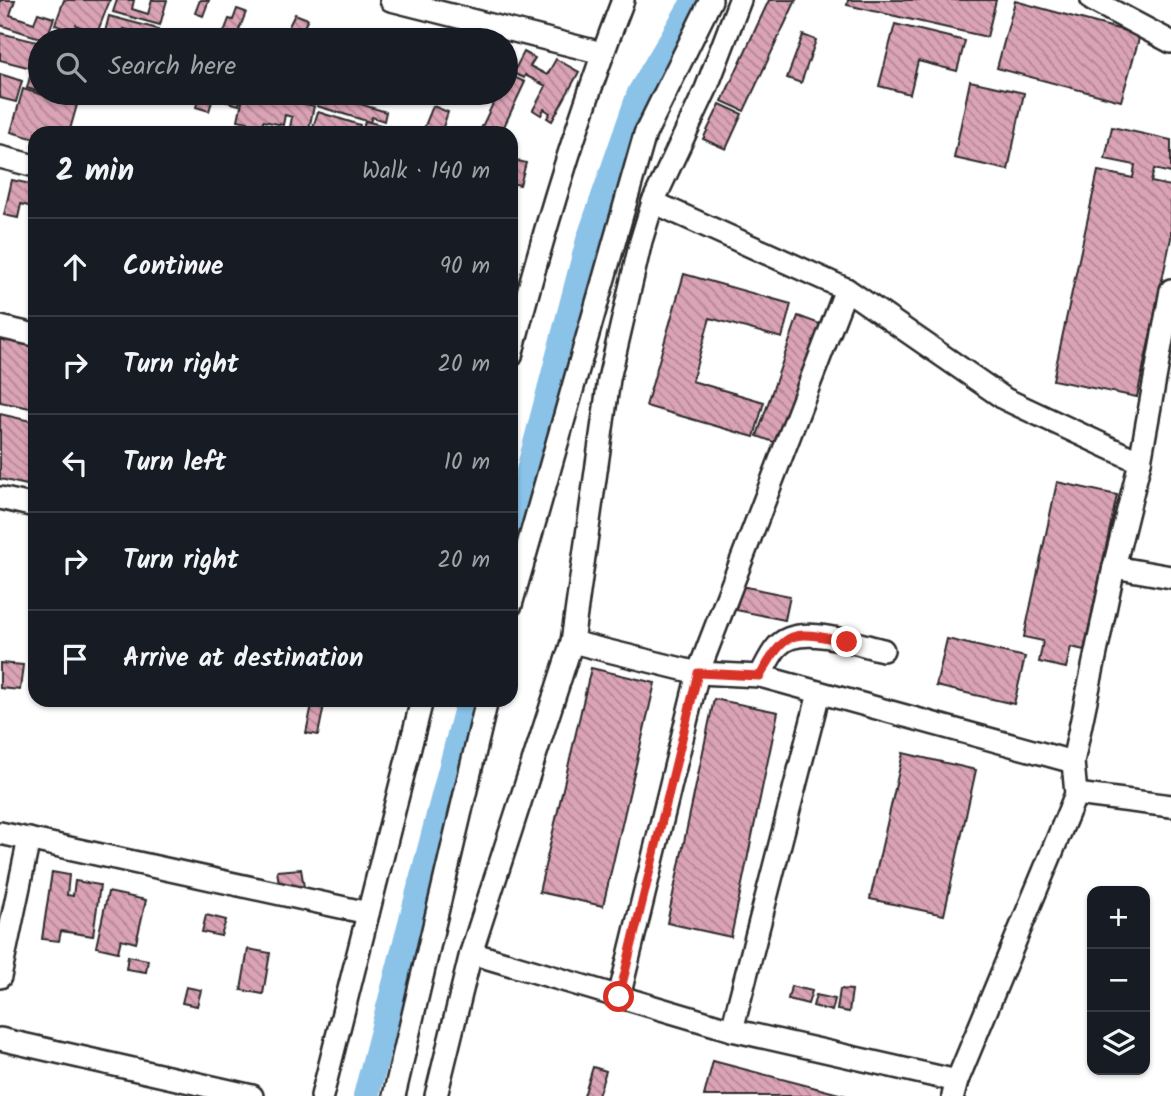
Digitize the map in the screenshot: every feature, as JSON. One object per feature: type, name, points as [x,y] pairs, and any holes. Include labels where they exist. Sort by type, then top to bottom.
[{"type":"street","points":[[391,0],[503,28]]},
{"type":"street","points":[[519,290],[623,0]]},
{"type":"street","points":[[518,580],[645,134],[711,0]]},
{"type":"street","points":[[436,1096],[471,953],[572,642],[609,379],[653,202],[706,89],[740,0]]},
{"type":"street","points":[[1092,0],[1171,42]]},
{"type":"street","points":[[518,32],[603,53]]},
{"type":"street","points":[[0,157],[28,164]]},
{"type":"street","points":[[653,202],[846,289],[1005,399],[1140,461]]},
{"type":"street","points":[[619,997],[698,673],[846,289]]},
{"type":"street","points":[[471,953],[732,1030],[955,1089],[1076,794],[1073,762],[1114,567],[1140,461],[1171,290]]},
{"type":"street","points":[[0,327],[28,333]]},
{"type":"street","points":[[0,498],[28,504]]},
{"type":"street","points":[[1114,567],[1171,577]]},
{"type":"street","points":[[760,676],[777,647],[788,637],[806,634],[883,650]]},
{"type":"street","points":[[572,642],[698,673],[760,676],[1073,762]]},
{"type":"street","points":[[732,1030],[819,693]]},
{"type":"street","points":[[322,1096],[420,707]]},
{"type":"street","points":[[394,1096],[485,707]]},
{"type":"street","points":[[1076,794],[1171,806]]},
{"type":"street","points":[[0,833],[368,913]]},
{"type":"street","points":[[0,976],[29,839]]},
{"type":"street","points":[[0,1039],[252,1096]]},
{"type":"building","points":[[0,0],[15,0],[10,15],[34,23],[38,13],[54,18],[50,28],[28,28],[28,34],[0,25]]},
{"type":"building","points":[[64,0],[110,0],[99,28],[76,25],[75,28],[63,28],[55,25]]},
{"type":"building","points":[[117,0],[134,0],[132,9],[148,14],[152,0],[167,0],[160,25],[113,12]]},
{"type":"building","points":[[200,0],[209,0],[203,16],[195,13]]},
{"type":"building","points":[[769,0],[796,0],[744,111],[722,101]]},
{"type":"building","points":[[848,0],[996,0],[987,37],[847,5]]},
{"type":"building","points":[[1015,1],[1140,35],[1121,101],[997,68]]},
{"type":"building","points":[[237,9],[246,12],[240,28],[226,28],[229,19],[233,20]]},
{"type":"building","points":[[295,14],[308,19],[304,28],[288,28]]},
{"type":"building","points":[[109,16],[154,28],[106,28]]},
{"type":"building","points":[[895,24],[965,41],[957,71],[918,61],[910,94],[879,86]]},
{"type":"building","points":[[0,33],[28,40],[28,67],[0,60]]},
{"type":"building","points":[[803,35],[816,40],[801,83],[787,78]]},
{"type":"building","points":[[524,52],[535,58],[530,66],[547,75],[556,59],[579,72],[552,121],[547,118],[550,113],[544,109],[541,115],[533,110],[546,86],[525,75],[524,78],[518,75],[518,63]]},
{"type":"building","points":[[0,74],[22,81],[16,102],[0,98]]},
{"type":"building","points":[[518,79],[525,82],[518,97]]},
{"type":"building","points":[[970,81],[1024,93],[1008,170],[954,158]]},
{"type":"building","points":[[23,89],[28,90],[28,105],[77,105],[71,126],[28,126],[28,137],[11,132]]},
{"type":"building","points":[[720,104],[742,114],[726,149],[703,139]]},
{"type":"building","points":[[197,105],[211,105],[209,111]]},
{"type":"building","points":[[241,105],[314,106],[310,126],[290,126],[292,117],[285,115],[283,125],[263,121],[262,126],[247,126],[248,122],[238,120]]},
{"type":"building","points":[[363,105],[386,112],[384,121],[372,117],[370,122],[317,106]]},
{"type":"building","points":[[492,105],[514,105],[504,126],[482,126]]},
{"type":"building","points":[[433,106],[448,112],[443,126],[425,126]]},
{"type":"building","points":[[318,112],[360,125],[360,126],[313,126]]},
{"type":"building","points":[[365,121],[385,126],[364,126]]},
{"type":"building","points":[[1112,127],[1171,140],[1171,173],[1154,169],[1151,182],[1171,186],[1171,238],[1137,397],[1053,380],[1098,171],[1133,178],[1135,165],[1105,159]]},
{"type":"building","points":[[518,161],[526,163],[518,185]]},
{"type":"building","points":[[12,180],[28,183],[28,206],[21,204],[18,218],[4,215]]},
{"type":"building","points":[[684,274],[791,304],[782,338],[710,318],[692,381],[764,402],[754,437],[646,406]]},
{"type":"building","points":[[798,316],[820,324],[779,444],[757,436]]},
{"type":"building","points":[[0,339],[28,345],[28,408],[0,402]]},
{"type":"building","points":[[0,414],[28,420],[28,481],[27,485],[0,479]]},
{"type":"building","points":[[1057,482],[1117,495],[1084,650],[1071,647],[1066,668],[1039,662],[1043,641],[1024,637]]},
{"type":"building","points":[[741,586],[790,596],[785,620],[736,610]]},
{"type":"building","points":[[947,639],[1025,657],[1014,704],[936,686]]},
{"type":"building","points":[[0,663],[23,665],[20,690],[0,688]]},
{"type":"building","points":[[591,668],[655,683],[603,906],[539,892]]},
{"type":"building","points":[[714,699],[778,712],[731,937],[667,923]]},
{"type":"building","points":[[312,707],[324,707],[318,735],[306,733]]},
{"type":"building","points":[[903,753],[976,770],[944,915],[870,899]]},
{"type":"building","points":[[301,869],[304,887],[280,890],[277,871]]},
{"type":"building","points":[[52,872],[69,875],[67,895],[73,896],[75,881],[100,885],[93,936],[61,931],[59,941],[42,939]]},
{"type":"building","points":[[108,892],[146,900],[136,943],[121,939],[118,952],[96,947]]},
{"type":"building","points":[[206,915],[226,920],[221,936],[202,932]]},
{"type":"building","points":[[248,949],[270,953],[263,994],[241,990]]},
{"type":"building","points":[[128,956],[148,960],[146,972],[126,969]]},
{"type":"building","points":[[791,986],[812,991],[808,1004],[788,999]]},
{"type":"building","points":[[186,987],[201,990],[197,1006],[182,1003]]},
{"type":"building","points":[[840,989],[852,990],[849,1012],[837,1010]]},
{"type":"building","points":[[816,995],[835,999],[832,1011],[813,1006]]},
{"type":"building","points":[[713,1061],[847,1096],[704,1096]]},
{"type":"building","points":[[593,1067],[606,1071],[598,1096],[584,1096]]},
{"type":"waterway","points":[[518,513],[589,240],[640,93],[695,0]]},
{"type":"waterway","points":[[366,1096],[467,707]]},
{"type":"route","points":[[619,997],[698,673],[760,676],[777,647],[788,637],[806,634],[847,642]]}]
